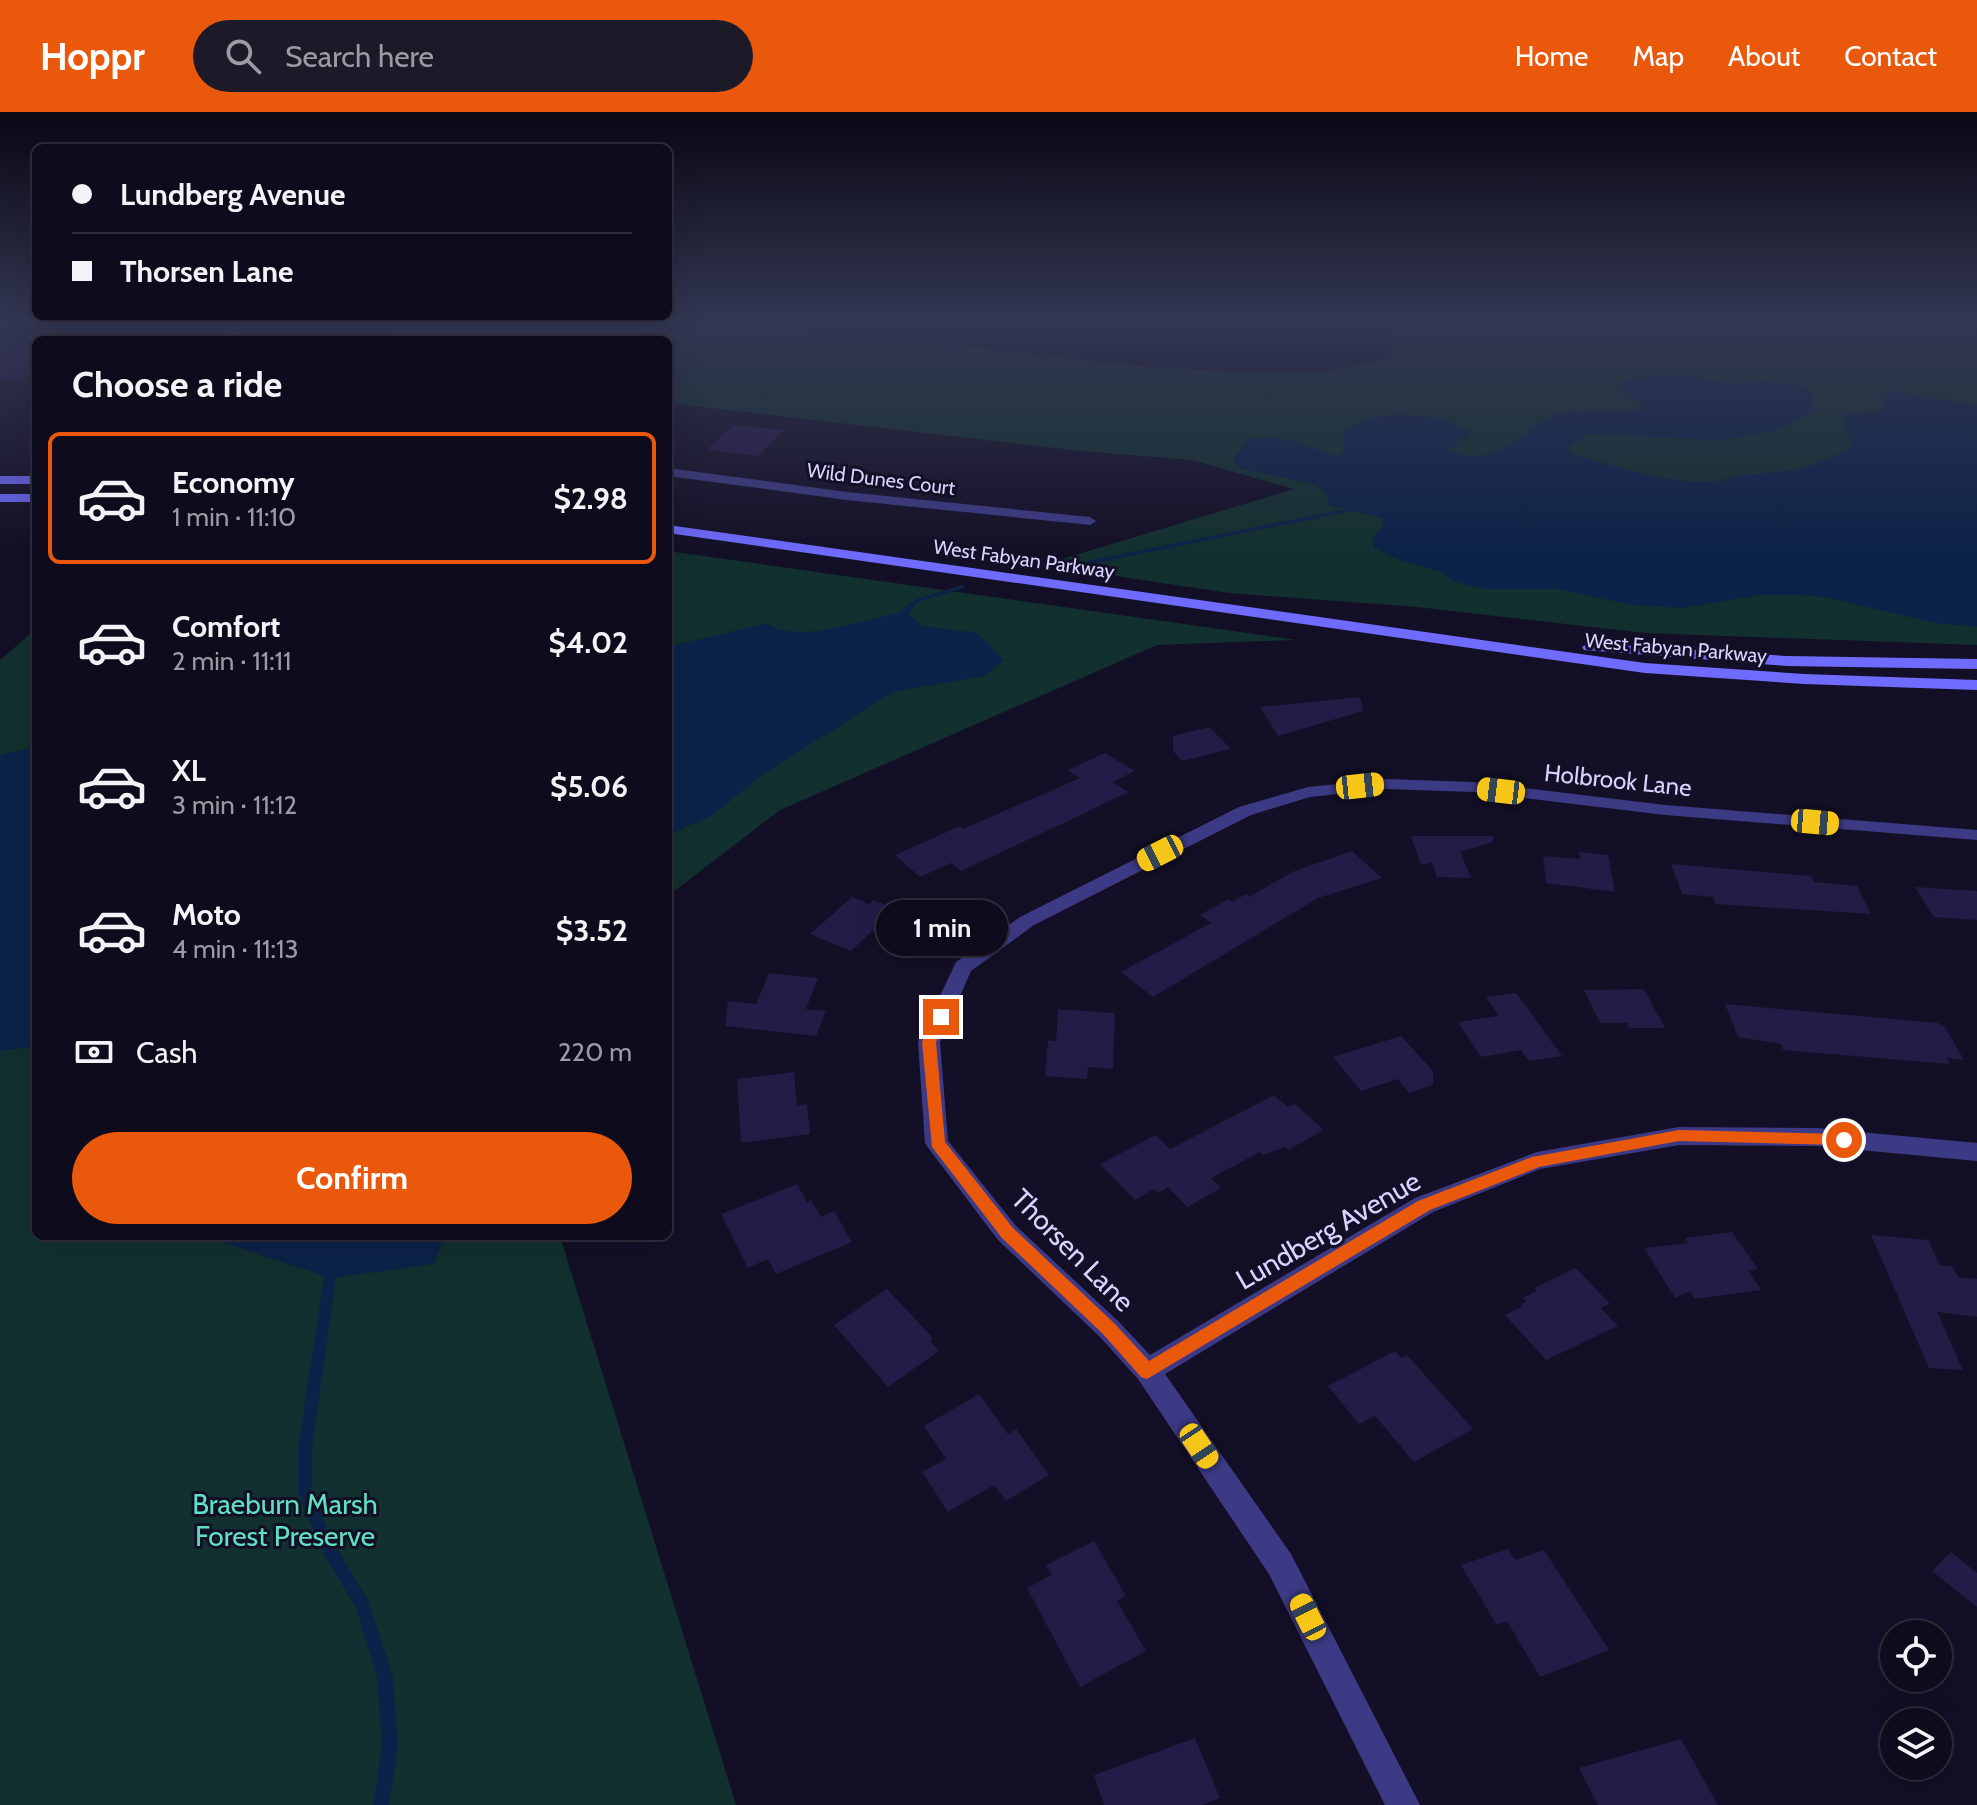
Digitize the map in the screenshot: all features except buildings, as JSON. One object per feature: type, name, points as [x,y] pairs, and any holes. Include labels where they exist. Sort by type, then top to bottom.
[{"type":"main road","points":[[3,480],[32,480]]},
{"type":"main road","points":[[0,498],[32,498]]},
{"type":"main road","name":"West Fabyan Parkway","points":[[672,530],[1645,668],[1804,679],[1977,685]]},
{"type":"main road","name":"West Fabyan Parkway","points":[[1374,631],[1786,661],[1977,664]]},
{"type":"street","name":"Wild Dunes Court","points":[[672,473],[862,498],[1090,521]]},
{"type":"street","name":"Holbrook Lane","points":[[1213,826],[1245,811],[1308,792],[1386,784],[1473,787],[1665,810],[1977,835]]},
{"type":"street","name":"Thorsen Lane","points":[[1213,826],[1027,921],[963,967],[929,1042],[937,1143],[1007,1233],[1109,1329],[1147,1371],[1280,1564],[1403,1805]]},
{"type":"street","name":"Lundberg Avenue","points":[[1147,1371],[1424,1205],[1537,1161],[1679,1136],[1817,1137],[1977,1152]]},
{"type":"green space","points":[[672,398],[1977,398],[1977,645],[1645,633],[1417,607],[1229,593],[1042,565],[1294,489],[1192,460],[1081,451],[672,403]]},
{"type":"green space","points":[[672,552],[1296,640],[1157,645],[780,810],[672,893]]},
{"type":"green space","name":"Braeburn Marsh Forest Preserve","points":[[32,632],[32,1240],[561,1240],[736,1805],[0,1805],[0,660]]},
{"type":"water","points":[[1633,398],[1812,398],[1814,409],[1781,429],[1744,437],[1719,440],[1586,434],[1567,448],[1571,454],[1654,476],[1714,481],[1801,468],[1839,454],[1851,446],[1843,415],[1874,412],[1884,408],[1886,398],[1935,398],[1977,405],[1977,627],[1935,623],[1830,598],[1803,595],[1761,595],[1683,608],[1632,605],[1558,589],[1484,589],[1452,581],[1440,572],[1394,558],[1374,548],[1372,539],[1382,527],[1383,518],[1329,505],[1324,490],[1308,483],[1238,468],[1233,459],[1249,439],[1261,438],[1294,441],[1336,457],[1343,453],[1343,433],[1355,425],[1370,419],[1406,415],[1443,420],[1471,433],[1448,450],[1478,456],[1505,448],[1560,413],[1645,407]]},
{"type":"water","points":[[905,611],[923,626],[978,633],[1004,660],[985,676],[893,692],[767,772],[711,816],[672,833],[672,646],[766,623],[796,632],[853,624]]},
{"type":"water","points":[[32,748],[32,1047],[0,1051],[0,755]]},
{"type":"water","points":[[216,1240],[443,1240],[434,1264],[330,1278]]},
{"type":"waterway","points":[[1077,565],[1350,510]]},
{"type":"waterway","points":[[905,611],[916,601],[962,587]]},
{"type":"waterway","points":[[330,1278],[305,1448],[305,1493],[328,1547],[363,1605],[385,1677],[390,1746],[381,1805]]},
{"type":"route","points":[[941,1017],[929,1042],[937,1143],[1007,1233],[1109,1329],[1147,1371],[1424,1205],[1537,1161],[1679,1136],[1844,1140]]}]
